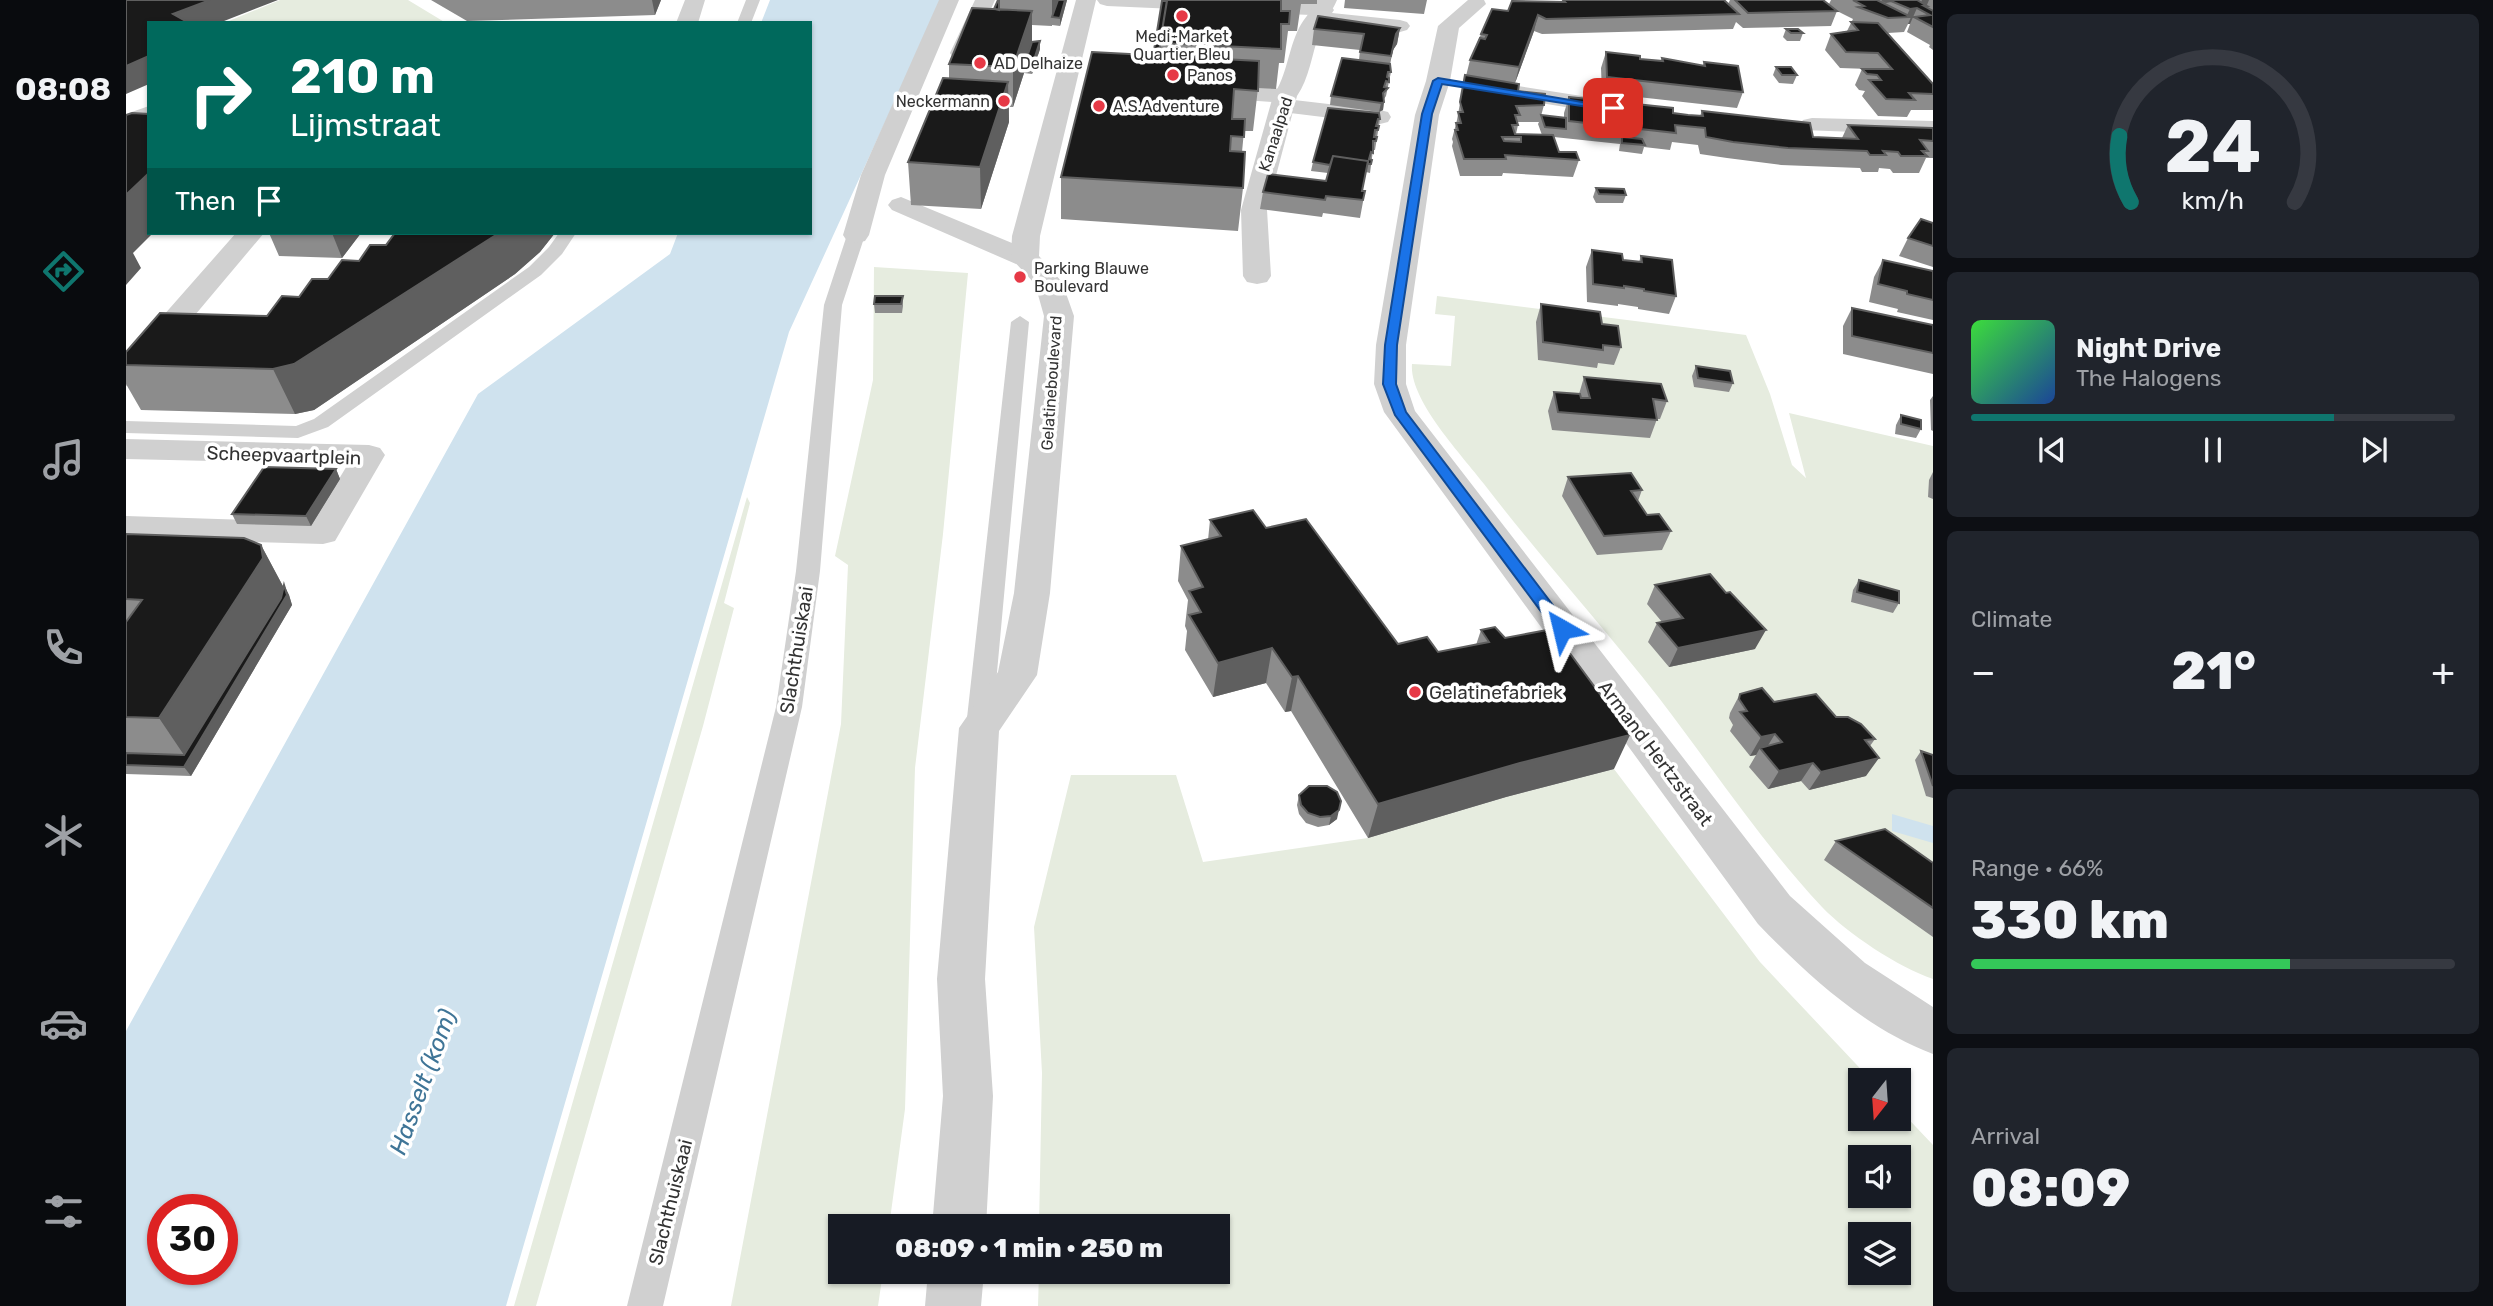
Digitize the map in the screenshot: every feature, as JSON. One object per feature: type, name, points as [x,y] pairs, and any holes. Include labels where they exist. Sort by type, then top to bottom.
[{"type":"street","points":[[688,21],[695,0]]},
{"type":"street","name":"Slachthuiskaai","points":[[856,235],[873,175],[949,0]]},
{"type":"street","points":[[951,77],[985,0]]},
{"type":"street","points":[[901,205],[1026,258],[1029,219],[1086,0]]},
{"type":"street","points":[[1107,0],[1323,9],[1400,26]]},
{"type":"street","name":"Armand Hertzstraat","points":[[1483,4],[1449,26],[1438,81],[1427,114],[1391,345],[1390,384],[1400,412],[1774,910],[1798,937],[1857,985],[1933,1032]]},
{"type":"street","name":"Kanaalpad","points":[[1257,276],[1254,209],[1283,100],[1291,88],[1310,28],[1323,9]]},
{"type":"street","points":[[1438,81],[1640,111]]},
{"type":"street","points":[[1064,83],[1092,85]]},
{"type":"street","points":[[1188,90],[1283,100],[1380,117]]},
{"type":"street","points":[[1804,125],[1933,128]]},
{"type":"street","points":[[126,377],[248,235]]},
{"type":"street","name":"Gelatineboulevard","points":[[979,727],[1017,675],[1032,593],[1059,316],[1048,282],[1026,258]]},
{"type":"street","name":"Scheepvaartplein","points":[[126,449],[369,455],[323,533],[126,527]]},
{"type":"street","points":[[960,1214],[968,1096],[961,979],[979,727]]},
{"type":"street","points":[[953,1306],[955,1284]]},
{"type":"lane","points":[[745,21],[753,0]]},
{"type":"lane","points":[[126,120],[147,111]]},
{"type":"lane","points":[[126,427],[299,432],[321,423],[535,271],[556,250],[566,235]]},
{"type":"lane","name":"Slachthuiskaai","points":[[645,1306],[789,707],[808,570],[833,305],[856,235]]},
{"type":"lane","points":[[979,727],[1020,322]]},
{"type":"shaded area","points":[[280,0],[408,0],[443,21],[229,21]]},
{"type":"shaded area","points":[[874,267],[968,273],[943,534],[915,768],[905,1109],[891,1214],[828,1214],[828,1284],[881,1284],[878,1306],[731,1306],[841,724],[848,565],[835,556],[873,380]]},
{"type":"shaded area","points":[[1437,296],[1746,335],[1770,394],[1792,465],[1806,478],[1789,413],[1933,446],[1933,979],[1889,958],[1859,938],[1822,907],[1758,831],[1659,698],[1439,427],[1419,394],[1413,378],[1412,364],[1451,366],[1455,316],[1435,314]]},
{"type":"shaded area","points":[[747,497],[750,503],[724,603],[734,608],[703,726],[536,1306],[514,1306]]},
{"type":"shaded area","points":[[1614,769],[1760,962],[1860,1068],[1848,1068],[1848,1131],[1911,1131],[1911,1122],[1933,1145],[1933,1306],[1038,1306],[1039,1284],[1230,1284],[1230,1214],[1039,1214],[1042,1073],[1034,927],[1071,775],[1176,775],[1203,862],[1368,838],[1506,797]]},
{"type":"water","name":"Hasselt (kom)","points":[[770,0],[941,0],[789,332],[506,1306],[126,1306],[126,1031],[478,394],[670,254],[677,235],[812,235],[812,21],[762,21]]},
{"type":"water","points":[[1892,814],[1933,826],[1933,843],[1892,831]]},
{"type":"building","points":[[126,0],[210,0],[173,14],[185,21],[147,21],[147,57],[126,66]]},
{"type":"building","points":[[1058,0],[1065,0],[1060,18],[1052,17]]},
{"type":"building","points":[[1167,0],[1281,0],[1281,11],[1290,11],[1289,24],[1281,24],[1281,49],[1160,43]]},
{"type":"building","points":[[1563,0],[1724,0],[1739,14],[1546,19],[1538,15],[1519,67],[1470,60],[1480,38],[1485,39],[1487,35],[1481,34],[1492,9],[1508,11],[1512,1],[1565,2]]},
{"type":"building","points":[[1735,0],[1823,0],[1837,11],[1748,13]]},
{"type":"building","points":[[1853,0],[1877,0],[1911,17],[1888,18],[1858,7],[1864,6]]},
{"type":"building","points":[[1882,0],[1917,0],[1933,11],[1933,27],[1914,17],[1930,15],[1917,8],[1910,9]]},
{"type":"building","points":[[1162,1],[1167,1],[1159,56],[1153,56]]},
{"type":"building","points":[[972,8],[1032,11],[1013,67],[949,64]]},
{"type":"building","points":[[1318,16],[1400,28],[1391,56],[1360,52],[1364,34],[1314,29]]},
{"type":"building","points":[[1851,22],[1878,23],[1933,84],[1933,94],[1909,93],[1915,100],[1886,99],[1869,80],[1881,80],[1877,75],[1867,74],[1862,69],[1892,69],[1878,53],[1846,52],[1831,34],[1858,30]]},
{"type":"building","points":[[1786,29],[1798,29],[1803,33],[1791,33]]},
{"type":"building","points":[[1040,41],[1032,66],[1024,66],[1032,42]]},
{"type":"building","points":[[1092,52],[1259,61],[1258,91],[1234,89],[1232,119],[1245,119],[1244,137],[1231,136],[1230,151],[1245,152],[1243,188],[1061,177]]},
{"type":"building","points":[[1606,52],[1640,56],[1640,59],[1663,61],[1662,58],[1705,66],[1704,62],[1738,66],[1743,92],[1607,77]]},
{"type":"building","points":[[1342,58],[1390,64],[1391,72],[1388,72],[1387,77],[1389,82],[1386,81],[1384,87],[1388,88],[1383,93],[1384,102],[1331,96]]},
{"type":"building","points":[[1776,67],[1791,67],[1797,75],[1782,75]]},
{"type":"building","points":[[1465,75],[1519,84],[1518,91],[1545,94],[1544,105],[1516,106],[1520,115],[1515,115],[1518,125],[1512,125],[1515,134],[1553,135],[1559,152],[1576,152],[1579,160],[1505,155],[1506,159],[1464,159],[1455,130],[1458,130],[1456,123],[1461,123],[1458,112],[1463,112],[1460,102]],"holes":[[[1502,137],[1521,137],[1521,142],[1504,141]]]},
{"type":"building","points":[[943,78],[1008,82],[980,167],[908,162]]},
{"type":"building","points":[[1569,97],[1673,108],[1673,113],[1688,115],[1703,116],[1702,111],[1810,123],[1813,137],[1858,139],[1848,125],[1933,128],[1933,141],[1920,140],[1928,151],[1922,151],[1927,156],[1901,156],[1898,152],[1883,151],[1886,155],[1870,155],[1867,151],[1788,148],[1733,142],[1706,137],[1705,128],[1675,125],[1676,133],[1569,121]]},
{"type":"building","points":[[1328,108],[1379,113],[1380,119],[1376,126],[1379,126],[1374,137],[1377,137],[1376,141],[1373,141],[1373,153],[1371,152],[1369,159],[1372,160],[1371,164],[1368,164],[1368,161],[1333,156],[1330,165],[1313,162]]},
{"type":"building","points":[[147,114],[147,175],[126,195],[126,115]]},
{"type":"building","points":[[1541,115],[1566,118],[1566,129],[1545,127]]},
{"type":"building","points":[[1622,137],[1642,139],[1645,145],[1622,143]]},
{"type":"building","points":[[1333,156],[1368,161],[1362,191],[1365,191],[1363,200],[1326,196],[1325,200],[1263,192],[1268,174],[1326,181]]},
{"type":"building","points":[[1596,188],[1624,189],[1626,195],[1599,194]]},
{"type":"building","points":[[1921,219],[1933,223],[1933,246],[1908,238]]},
{"type":"building","points":[[394,235],[496,235],[294,364],[273,369],[126,365],[126,352],[160,313],[267,316],[282,296],[299,297],[312,279],[328,279],[342,260],[359,261],[370,245],[386,245]]},
{"type":"building","points":[[1592,250],[1622,254],[1623,260],[1642,262],[1641,256],[1672,260],[1676,296],[1624,286],[1593,284]]},
{"type":"building","points":[[1883,260],[1933,271],[1933,300],[1878,284]]},
{"type":"building","points":[[875,296],[903,296],[901,304],[874,304]]},
{"type":"building","points":[[1541,304],[1600,312],[1602,324],[1618,326],[1621,347],[1603,345],[1603,350],[1543,342]]},
{"type":"building","points":[[1852,308],[1933,325],[1933,353],[1852,336]]},
{"type":"building","points":[[1696,366],[1730,371],[1733,383],[1698,378]]},
{"type":"building","points":[[1584,377],[1661,384],[1667,401],[1653,399],[1657,420],[1558,412],[1554,392],[1580,394],[1581,398],[1590,398]]},
{"type":"building","points":[[1901,415],[1921,420],[1921,429],[1901,424]]},
{"type":"building","points":[[264,467],[336,469],[306,516],[232,514]]},
{"type":"building","points":[[1631,473],[1642,490],[1631,491],[1647,515],[1659,514],[1671,531],[1604,536],[1568,477]]},
{"type":"building","name":"Gelatinefabriek","points":[[1253,510],[1266,528],[1306,519],[1398,644],[1427,637],[1438,652],[1489,642],[1481,630],[1495,627],[1505,638],[1552,629],[1630,735],[1378,804],[1298,676],[1292,677],[1272,648],[1218,663],[1189,615],[1201,612],[1189,591],[1203,587],[1181,546],[1221,536],[1210,520]]},
{"type":"building","points":[[126,534],[244,538],[261,545],[263,558],[159,718],[126,717],[126,622],[142,600],[126,599]]},
{"type":"building","points":[[1710,574],[1726,593],[1730,592],[1766,630],[1678,648],[1657,623],[1683,618],[1655,585]]},
{"type":"building","points":[[1859,580],[1899,591],[1899,603],[1857,592]]},
{"type":"building","points":[[284,585],[287,595],[184,767],[126,765],[126,753],[184,755],[281,598]]},
{"type":"building","points":[[1762,688],[1774,702],[1816,694],[1836,717],[1848,717],[1861,724],[1875,739],[1865,740],[1879,758],[1821,772],[1813,763],[1779,771],[1760,748],[1782,742],[1775,734],[1761,737],[1740,712],[1747,711],[1739,699],[1740,694]]},
{"type":"building","points":[[1921,751],[1933,755],[1933,786]]},
{"type":"building","points":[[1309,786],[1327,786],[1337,792],[1341,801],[1339,810],[1331,816],[1320,817],[1308,813],[1301,805],[1299,795]]},
{"type":"building","points":[[1885,829],[1933,863],[1933,908],[1836,841]]},
{"type":"place","name":"Medi-Market Quartier Bleu","points":[[1182,16]]},
{"type":"place","name":"AD Delhaize","points":[[980,63]]},
{"type":"place","name":"Panos","points":[[1173,75]]},
{"type":"place","name":"Neckermann","points":[[1004,101]]},
{"type":"place","name":"A.S.Adventure","points":[[1099,106]]},
{"type":"place","name":"Parking Blauwe Boulevard","points":[[1020,277]]},
{"type":"place","name":"Gelatinefabriek","points":[[1415,692]]},
{"type":"route","points":[[1562,629],[1400,412],[1390,384],[1391,345],[1427,114],[1438,81],[1613,108]]}]
